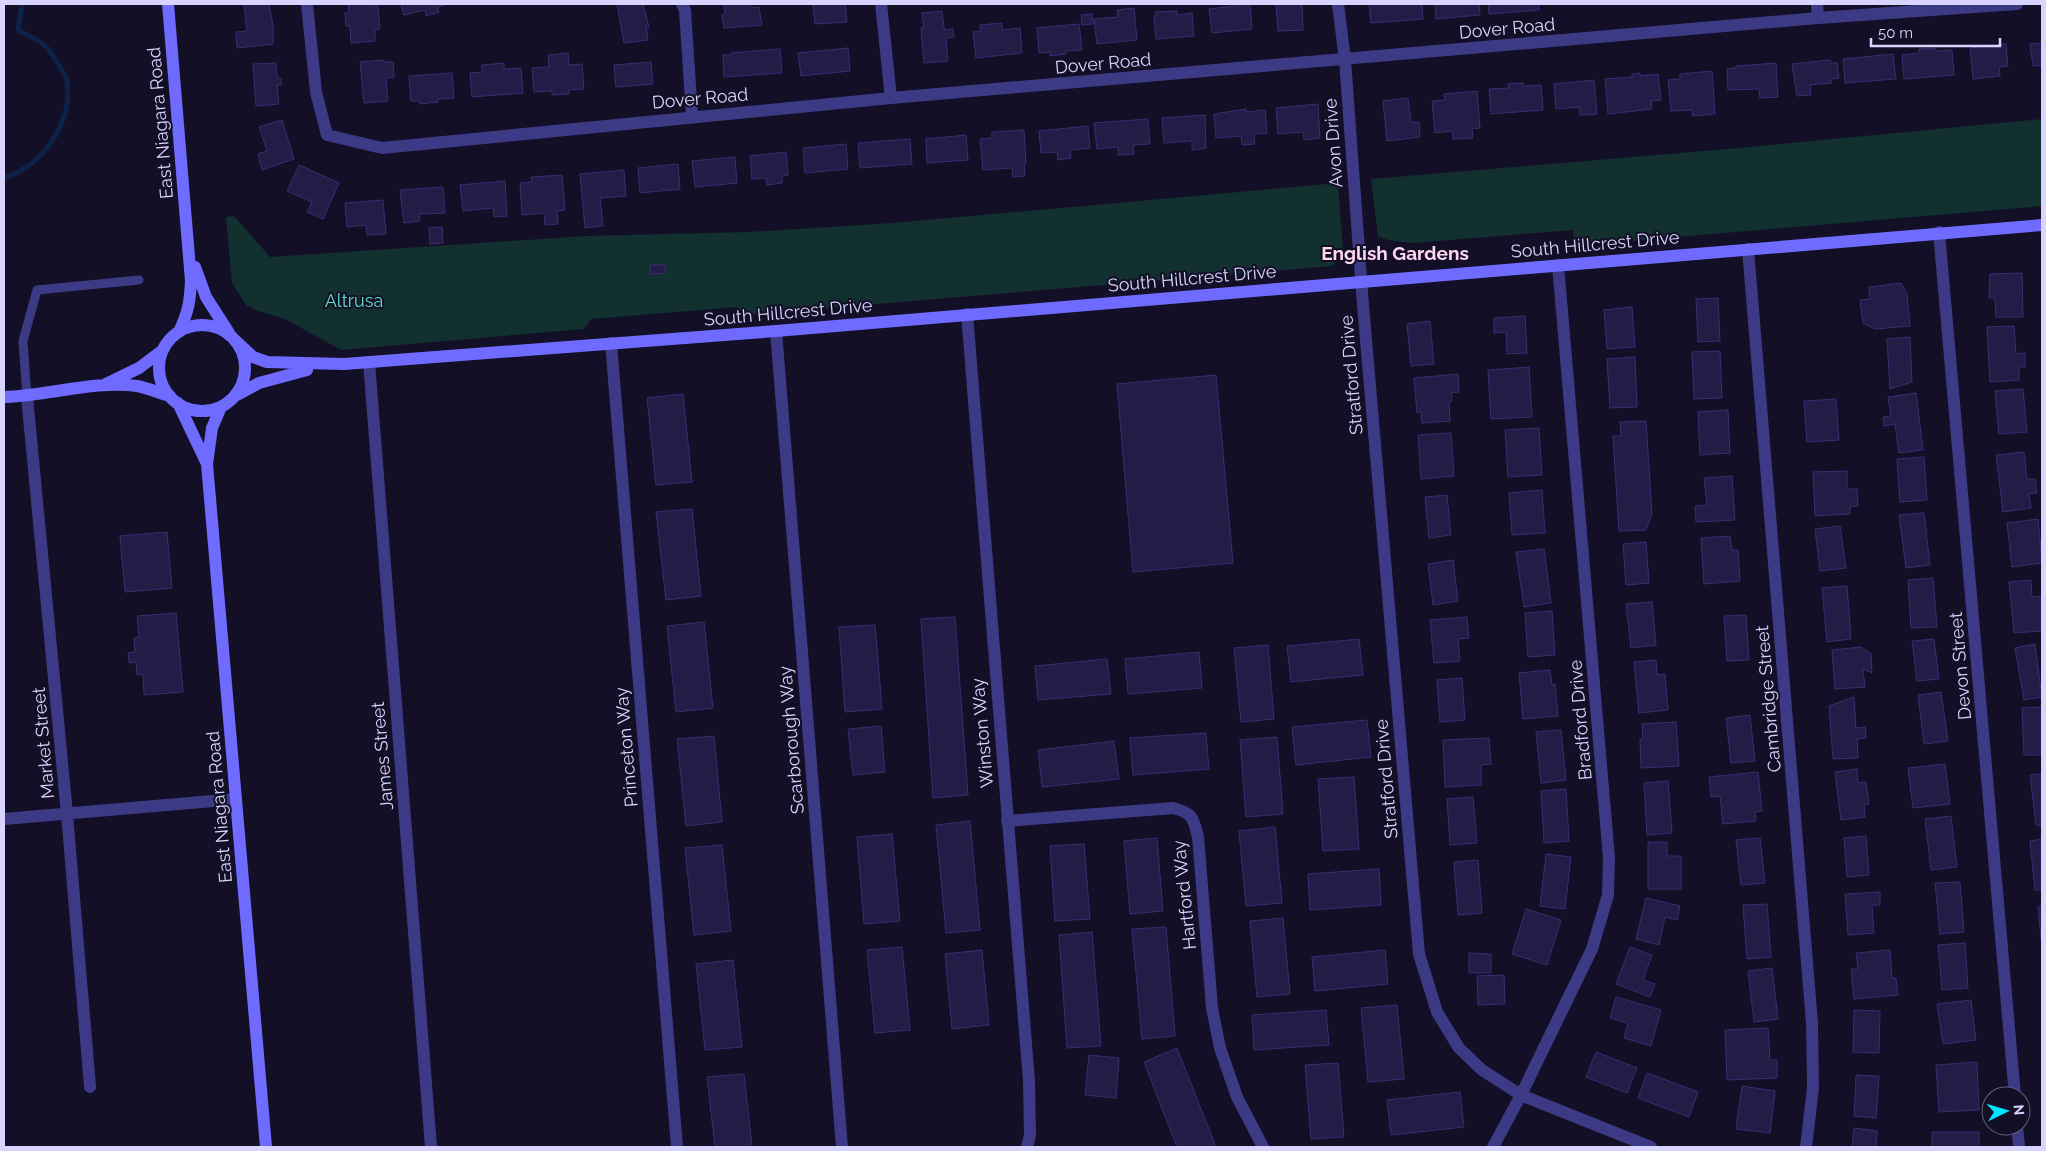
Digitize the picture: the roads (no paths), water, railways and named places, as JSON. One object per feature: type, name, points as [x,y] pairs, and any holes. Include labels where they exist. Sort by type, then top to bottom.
[{"type":"street","name":"East Niagara Road","points":[[168,4],[191,281],[186,319],[179,332]]},
{"type":"street","name":"Dover Road","points":[[308,4],[316,92],[327,135],[382,148],[692,116],[891,98],[1818,18],[2016,4]]},
{"type":"street","points":[[682,4],[692,116]]},
{"type":"street","points":[[881,4],[891,98]]},
{"type":"street","name":"Avon Drive","points":[[1338,4],[1345,60],[1361,281]]},
{"type":"street","points":[[1817,4],[1818,18]]},
{"type":"street","name":"South Hillcrest Drive","points":[[233,338],[253,357],[267,362],[344,364],[776,331],[1939,232],[2042,225]]},
{"type":"street","name":"Devon Street","points":[[1939,232],[2014,1086]]},
{"type":"street","name":"East Niagara Road","points":[[188,240],[202,288],[233,338]]},
{"type":"street","name":"Cambridge Street","points":[[1748,248],[1812,1023],[1813,1088],[1806,1147]]},
{"type":"street","name":"Bradford Drive","points":[[1493,1147],[1521,1095],[1592,949],[1608,895],[1609,858],[1558,265]]},
{"type":"street","name":"Stratford Drive","points":[[1361,281],[1419,954],[1437,1012],[1459,1048],[1482,1070],[1521,1095],[1651,1147]]},
{"type":"street","name":"Winston Way","points":[[967,314],[1029,1081],[1030,1135],[1026,1147]]},
{"type":"street","points":[[4,397],[27,396],[99,386],[135,386],[196,410],[206,411],[226,403],[241,387],[245,371],[244,355],[233,338],[218,328],[205,324],[191,326],[179,332],[163,350],[139,368],[99,386]]},
{"type":"street","name":"Scarborough Way","points":[[776,331],[842,1147]]},
{"type":"street","name":"Princeton Way","points":[[611,343],[677,1147]]},
{"type":"street","points":[[163,350],[160,372],[162,382],[174,400]]},
{"type":"street","name":"James Street","points":[[368,362],[431,1147]]},
{"type":"street","name":"South Hillcrest Drive","points":[[226,403],[250,387],[286,374],[344,364]]},
{"type":"street","name":"Market Street","points":[[27,396],[67,814],[90,1087]]},
{"type":"street","name":"East Niagara Road","points":[[174,400],[207,464]]},
{"type":"street","name":"East Niagara Road","points":[[226,403],[212,428],[207,464],[266,1147]]},
{"type":"street","points":[[4,819],[236,799]]},
{"type":"street","name":"Hartford Way","points":[[1007,821],[1173,808],[1187,811],[1193,819],[1198,837],[1212,1008],[1220,1048],[1237,1097],[1263,1147]]},
{"type":"lane","points":[[27,396],[23,341],[36,290],[139,280]]},
{"type":"waterway","points":[[4,178],[31,164],[52,141],[60,127],[68,97],[66,79],[51,52],[39,41],[18,30],[22,4]]},
{"type":"district","name":"English Gardens","points":[[1395,253]]},
{"type":"park label","name":"Altrusa","points":[[354,300]]}]
